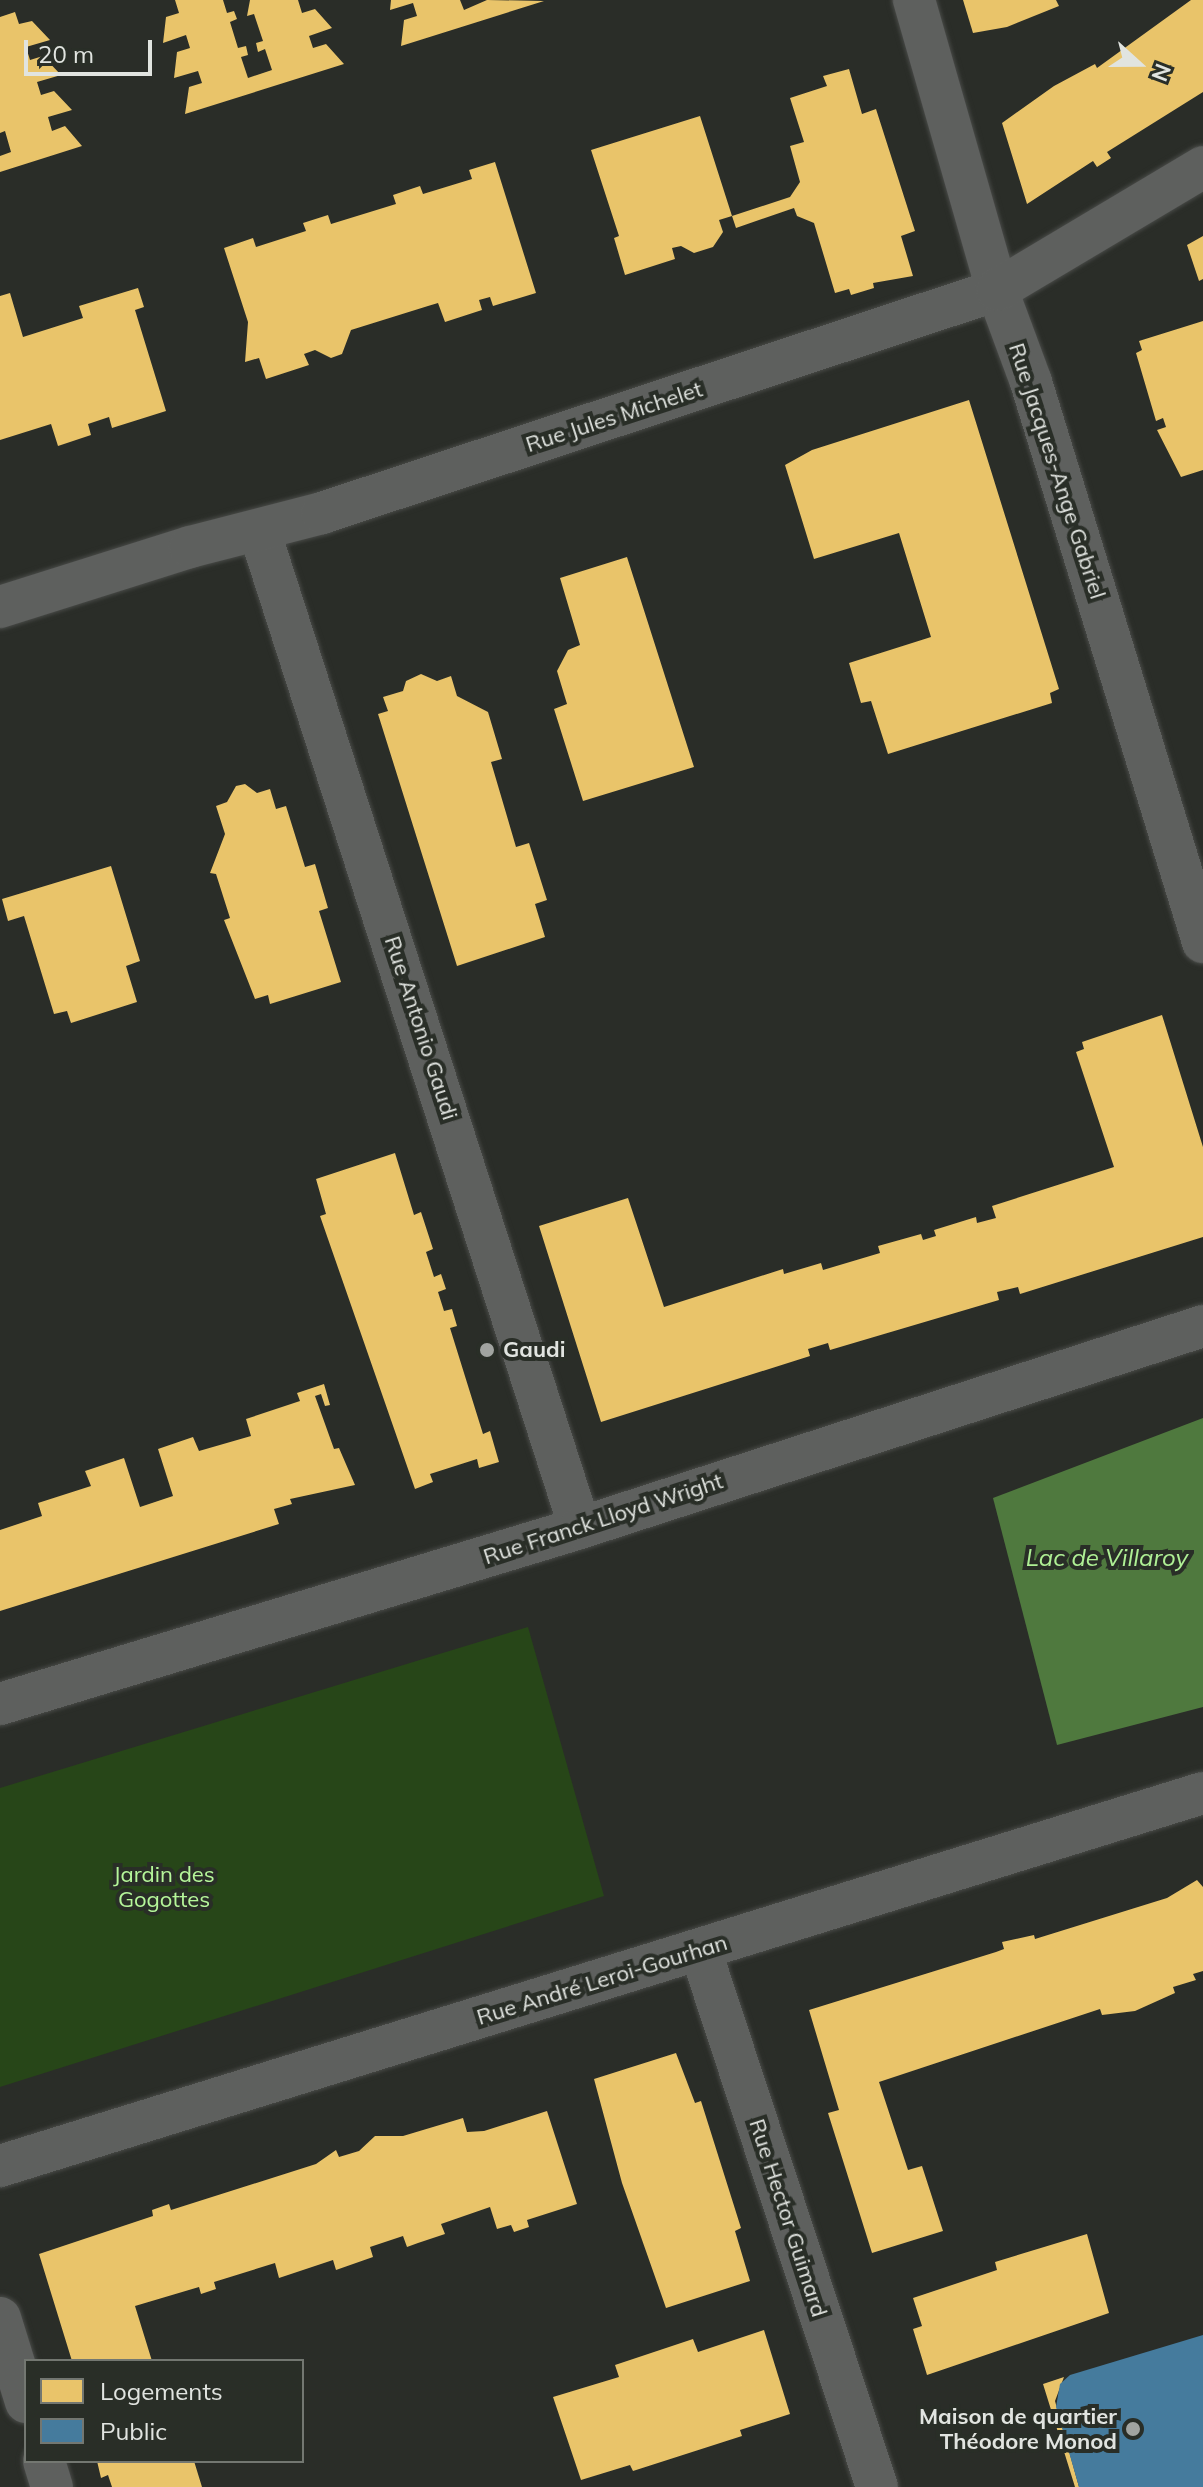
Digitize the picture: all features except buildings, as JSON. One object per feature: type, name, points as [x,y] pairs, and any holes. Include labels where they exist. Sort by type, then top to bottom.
[{"type":"street","name":"Rue Jacques-Ange Gabriel","points":[[914,0],[997,290],[1031,382],[1203,942]]},
{"type":"street","name":"Rue Jules Michelet","points":[[0,607],[259,530],[997,290],[1203,167]]},
{"type":"street","name":"Rue Antonio Gaudi","points":[[259,530],[580,1528]]},
{"type":"street","name":"Rue Franck Lloyd Wright","points":[[0,1704],[580,1528],[1203,1326]]},
{"type":"street","name":"Rue André Leroi-Gourhan","points":[[0,2166],[1203,1793]]},
{"type":"street","name":"Rue Hector Guimard","points":[[700,1949],[877,2487]]},
{"type":"street","points":[[0,2318],[24,2396]]},
{"type":"street","points":[[45,2463],[52,2487]]},
{"type":"green space","name":"Jardin des Gogottes","points":[[528,1627],[604,1896],[0,2087],[0,1788]]},
{"type":"water","name":"Lac de Villaroy","points":[[1203,1418],[1203,1707],[1057,1745],[993,1498]]},
{"type":"place","name":"Gaudi","points":[[487,1350]]},
{"type":"place","name":"Maison de quartier Théodore Monod","points":[[1133,2429]]}]
